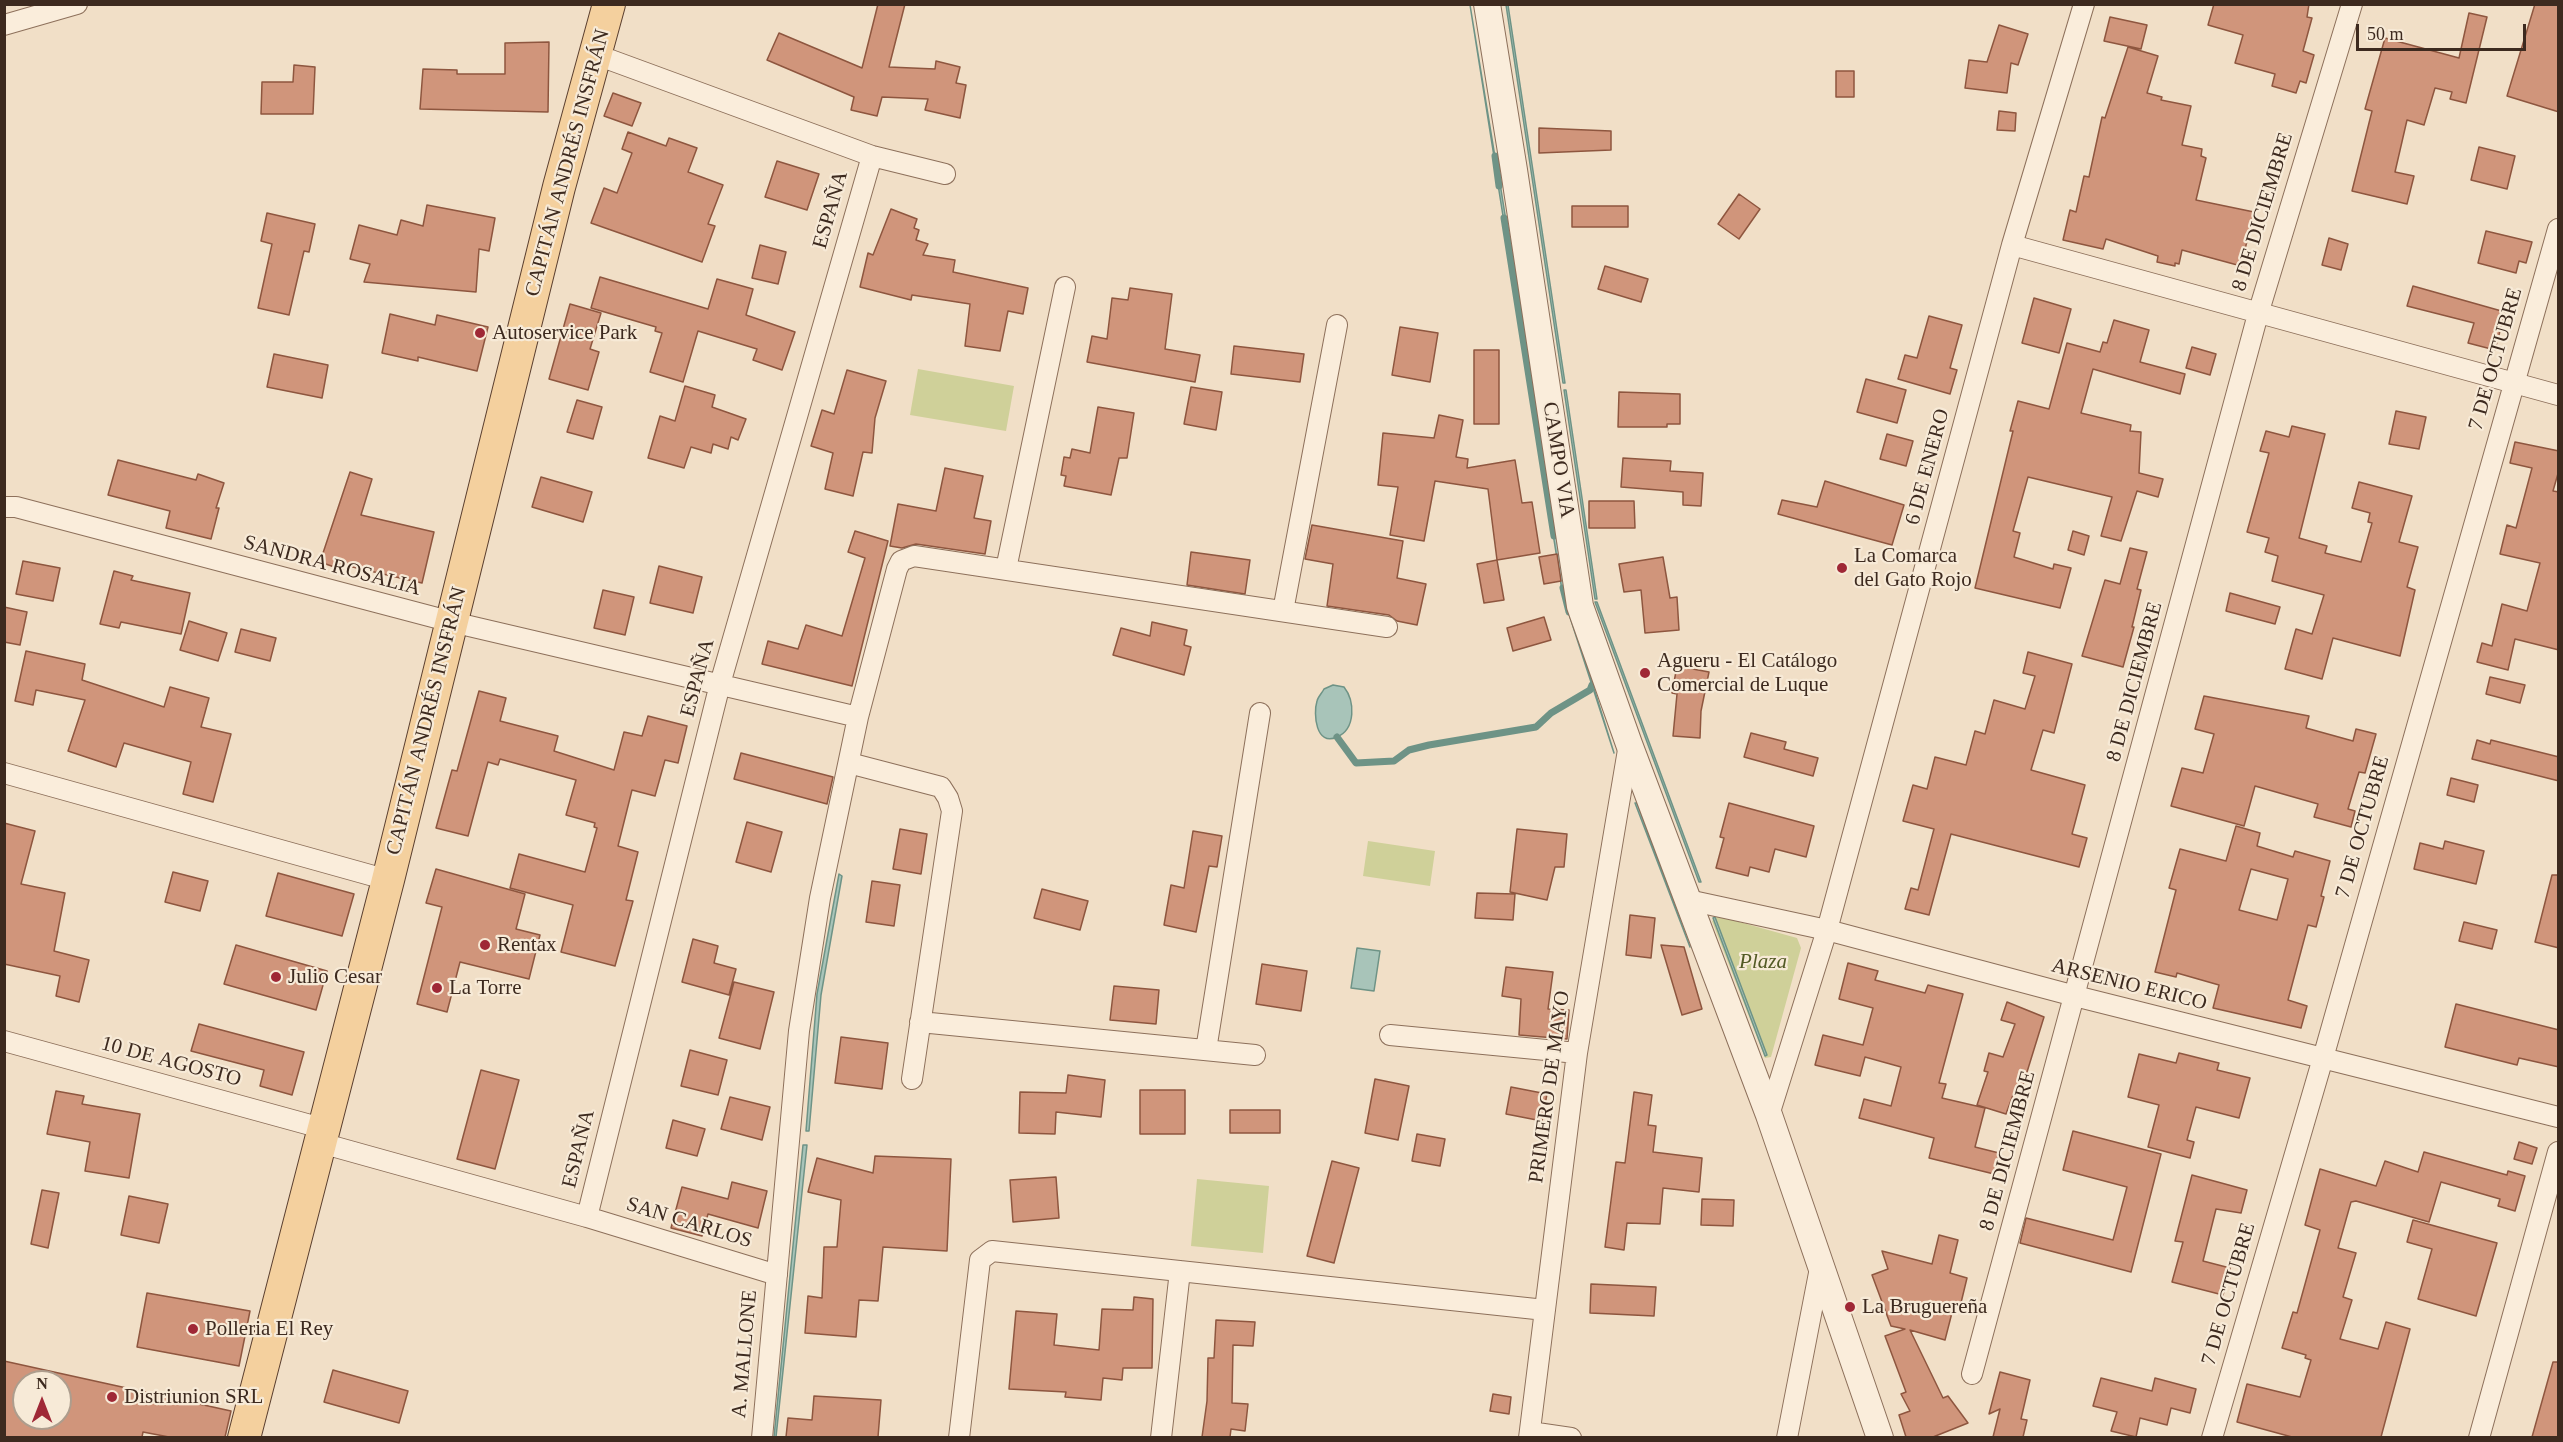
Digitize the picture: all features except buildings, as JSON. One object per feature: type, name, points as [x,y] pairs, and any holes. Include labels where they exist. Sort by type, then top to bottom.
[{"type":"main road","name":"CAPITÁN ANDRÉS INSFRÁN","points":[[244,1437],[388,880],[559,187],[597,55],[609,4]]},
{"type":"street","points":[[4,25],[77,4]]},
{"type":"street","name":"CAMPO VIA","points":[[1487,4],[1580,606],[1629,744],[1769,1115],[1880,1437]]},
{"type":"street","name":"6 DE ENERO","points":[[1769,1115],[1827,930],[2012,245],[2084,4]]},
{"type":"street","name":"8 DE DICIEMBRE","points":[[1972,1374],[2258,314],[2352,4]]},
{"type":"street","points":[[597,55],[872,156],[945,174]]},
{"type":"street","name":"ESPAÑA","points":[[587,1217],[720,684],[872,156]]},
{"type":"street","name":"7 DE OCTUBRE","points":[[2212,1437],[2323,1058],[2559,229]]},
{"type":"street","points":[[2012,245],[2559,395]]},
{"type":"street","points":[[1065,287],[1005,568],[1387,627]]},
{"type":"street","points":[[1283,611],[1337,325]]},
{"type":"street","name":"SANDRA ROSALIA","points":[[4,507],[16,507],[452,622],[858,717]]},
{"type":"street","name":"A. MALLONE","points":[[762,1437],[799,1031],[820,898],[858,717],[897,568],[901,561],[914,556],[1005,568]]},
{"type":"street","points":[[1206,1050],[1260,713]]},
{"type":"street","name":"PRIMERO DE MAYO","points":[[1530,1435],[1577,1053],[1629,744]]},
{"type":"street","points":[[849,763],[941,787],[951,805],[952,811],[912,1079]]},
{"type":"street","points":[[4,773],[388,880]]},
{"type":"street","name":"ARSENIO ERICO","points":[[1688,900],[1827,930],[2075,996],[2559,1117]]},
{"type":"street","points":[[920,1022],[1255,1055]]},
{"type":"street","points":[[1390,1035],[1577,1053]]},
{"type":"street","name":"10 DE AGOSTO","points":[[4,1041],[587,1217]]},
{"type":"street","points":[[2480,1437],[2559,1152]]},
{"type":"street","name":"SAN CARLOS","points":[[587,1217],[777,1275]]},
{"type":"street","points":[[959,1437],[980,1260],[984,1254],[992,1251],[1545,1310]]},
{"type":"street","points":[[1787,1437],[1820,1268]]},
{"type":"street","points":[[1161,1437],[1180,1271]]},
{"type":"street","points":[[1530,1435],[1571,1437]]},
{"type":"green space","points":[[918,369],[1014,386],[1006,431],[910,415]]},
{"type":"green space","points":[[1368,841],[1435,851],[1430,886],[1363,876]]},
{"type":"green space","name":"Plaza","points":[[1718,916],[1797,938],[1801,948],[1771,1057],[1765,1058],[1712,921]]},
{"type":"green space","points":[[1197,1179],[1269,1186],[1263,1253],[1191,1246]]},
{"type":"shaded area","points":[[1470,5],[1496,163],[1495,163]]},
{"type":"shaded area","points":[[1506,5],[1508,5],[1565,383],[1563,383]]},
{"type":"shaded area","points":[[1499,177],[1566,597],[1563,597],[1497,178]]},
{"type":"shaded area","points":[[1564,390],[1566,390],[1597,599],[1595,599]]},
{"type":"shaded area","points":[[1595,602],[1597,602],[1701,882],[1699,882]]},
{"type":"shaded area","points":[[1566,605],[1568,605],[1614,753]]},
{"type":"shaded area","points":[[1333,685],[1344,687],[1348,693],[1352,714],[1348,728],[1337,737],[1330,739],[1320,733],[1315,714],[1318,700],[1324,689]]},
{"type":"shaded area","points":[[1635,803],[1637,803],[1690,947]]},
{"type":"shaded area","points":[[839,874],[842,876],[821,995],[809,1131],[806,1131],[817,994]]},
{"type":"shaded area","points":[[1715,917],[1767,1055],[1765,1056],[1713,918]]},
{"type":"shaded area","points":[[1357,948],[1380,951],[1374,991],[1351,988]]},
{"type":"shaded area","points":[[803,1145],[807,1145],[776,1437],[774,1437]]},
{"type":"waterway","points":[[1495,156],[1499,186]]},
{"type":"waterway","points":[[1504,218],[1554,536]]},
{"type":"waterway","points":[[1563,588],[1569,612]]},
{"type":"waterway","points":[[1337,737],[1356,763],[1394,761],[1409,750],[1429,745],[1536,727],[1551,713],[1590,690],[1592,685]]},
{"type":"place","name":"Autoservice Park","points":[[480,333]]},
{"type":"place","name":"La Comarca del Gato Rojo","points":[[1842,568]]},
{"type":"place","name":"Agueru - El Catálogo Comercial de Luque","points":[[1645,673]]},
{"type":"place","name":"Rentax","points":[[485,945]]},
{"type":"place","name":"Julio Cesar","points":[[276,977]]},
{"type":"place","name":"La Torre","points":[[437,988]]},
{"type":"place","name":"La Bruguereña","points":[[1850,1307]]},
{"type":"place","name":"Polleria El Rey","points":[[193,1329]]},
{"type":"place","name":"Distriunion SRL","points":[[112,1397]]}]
